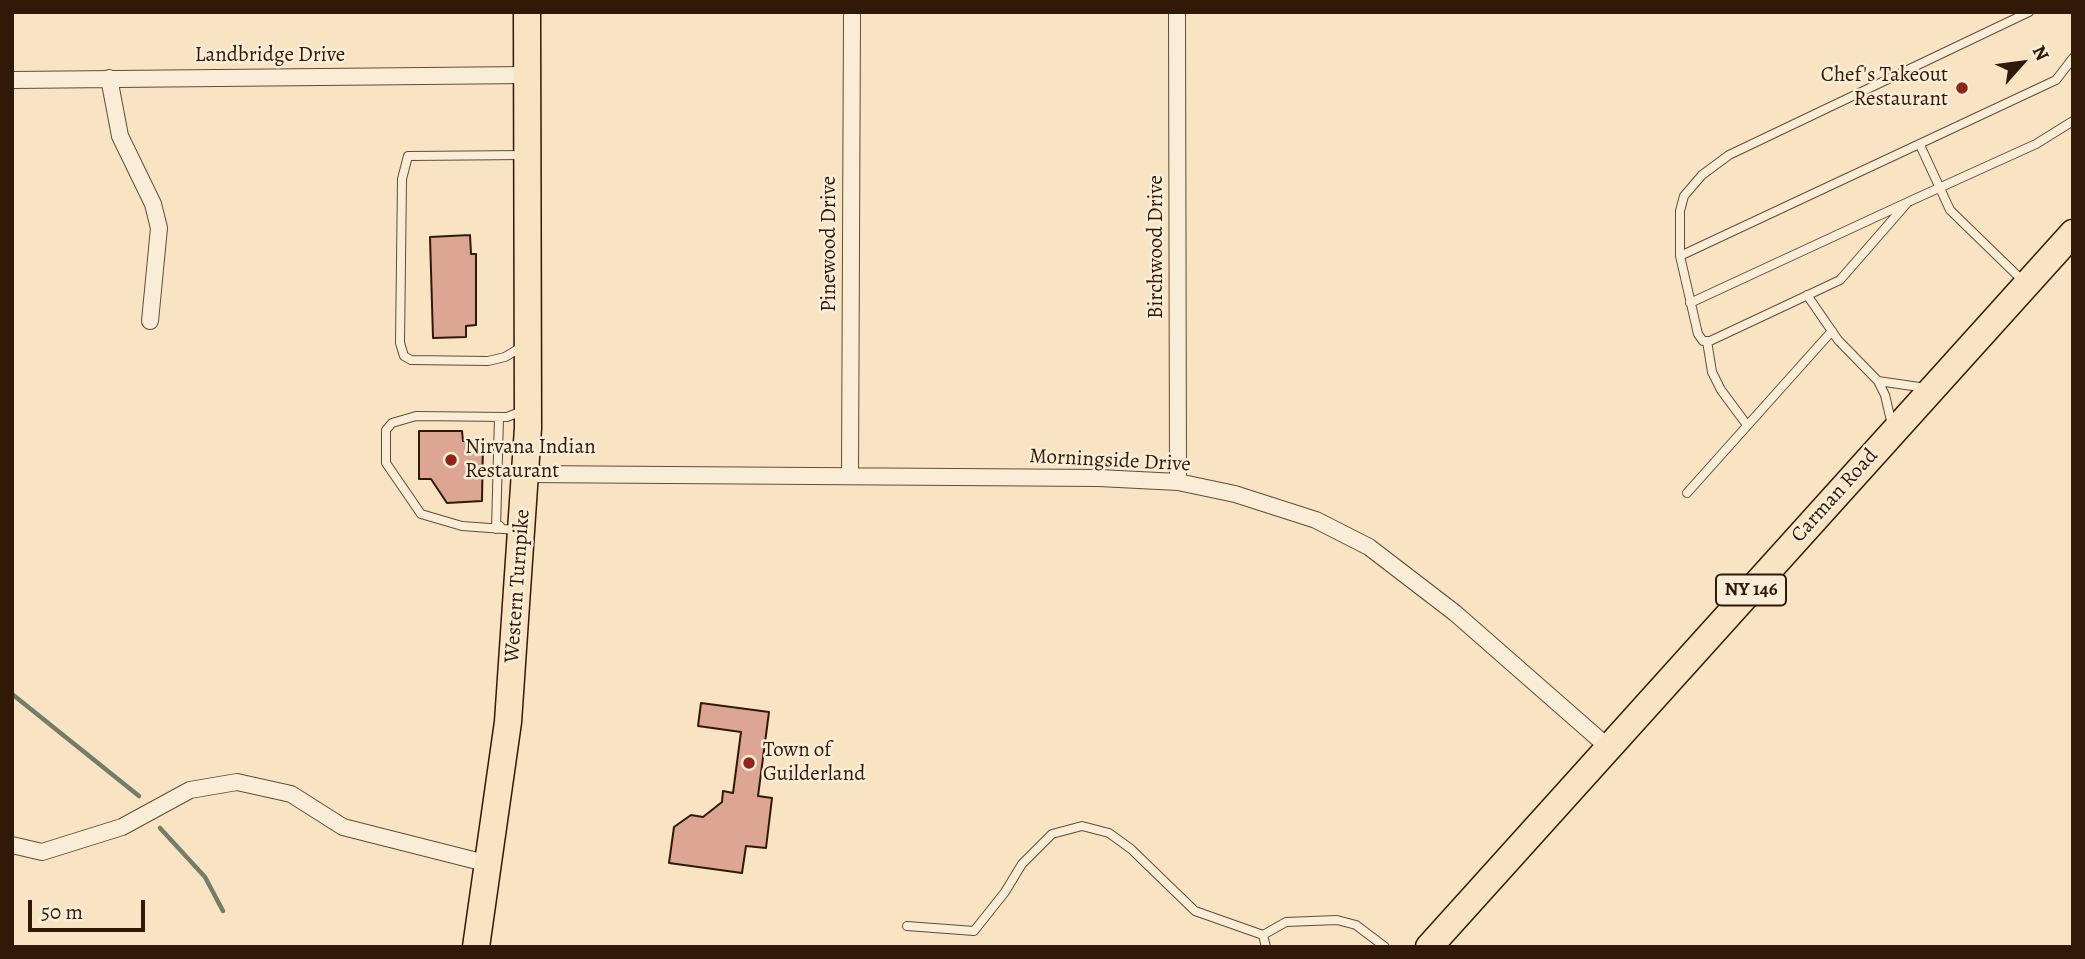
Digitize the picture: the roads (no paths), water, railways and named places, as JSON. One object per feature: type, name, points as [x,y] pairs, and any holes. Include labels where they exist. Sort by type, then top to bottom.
[{"type":"main road","name":"Western Turnpike","points":[[476,947],[508,722],[507,527],[525,474],[528,409],[527,12]]},
{"type":"main road","name":"Carman Road","points":[[1429,947],[2073,233]]},
{"type":"street","name":"Pinewood Drive","points":[[850,475],[852,12]]},
{"type":"street","name":"Birchwood Drive","points":[[1177,12],[1178,482]]},
{"type":"street","name":"Landbridge Drive","points":[[12,80],[527,75]]},
{"type":"street","points":[[109,78],[120,136],[153,204],[159,228],[150,321]]},
{"type":"street","name":"Morningside Drive","points":[[525,474],[1099,478],[1178,482],[1263,501],[1337,529],[1368,547],[1455,613],[1609,748]]},
{"type":"street","points":[[12,845],[42,852],[121,827],[190,790],[237,782],[291,794],[343,827],[489,863]]},
{"type":"lane","points":[[1747,425],[1721,390],[1712,372],[1707,341],[1698,334],[1680,256],[1680,211],[1684,196],[1702,175],[1729,155],[2029,12]]},
{"type":"lane","points":[[1680,256],[2056,80],[2073,58]]},
{"type":"lane","points":[[1690,303],[2036,144],[2073,121]]},
{"type":"lane","points":[[1920,145],[1960,223],[2026,284]]},
{"type":"lane","points":[[527,155],[408,156],[402,179],[400,343],[404,356],[411,360],[488,361],[505,357],[528,342]]},
{"type":"lane","points":[[1707,341],[1846,275],[1908,202]]},
{"type":"lane","points":[[1807,295],[1832,331],[1878,381],[1885,395],[1892,433]]},
{"type":"lane","points":[[1687,493],[1832,331]]},
{"type":"lane","points":[[1878,381],[1932,389]]},
{"type":"lane","points":[[499,416],[507,527],[462,526],[421,514],[386,463],[386,430],[392,423],[416,416],[499,416],[528,409]]},
{"type":"lane","points":[[907,926],[974,931],[1005,892],[1022,864],[1052,834],[1082,826],[1109,833],[1131,849],[1195,911],[1263,935],[1286,922],[1337,920],[1356,925],[1385,947]]},
{"type":"lane","points":[[1263,935],[1266,947]]},
{"type":"waterway","points":[[12,694],[139,796]]},
{"type":"waterway","points":[[160,828],[205,877],[223,911]]},
{"type":"place","name":"Chef's Takeout Restaurant","points":[[1962,88]]},
{"type":"place","name":"Nirvana Indian Restaurant","points":[[451,460]]},
{"type":"place","name":"Town of Guilderland","points":[[749,763]]}]
